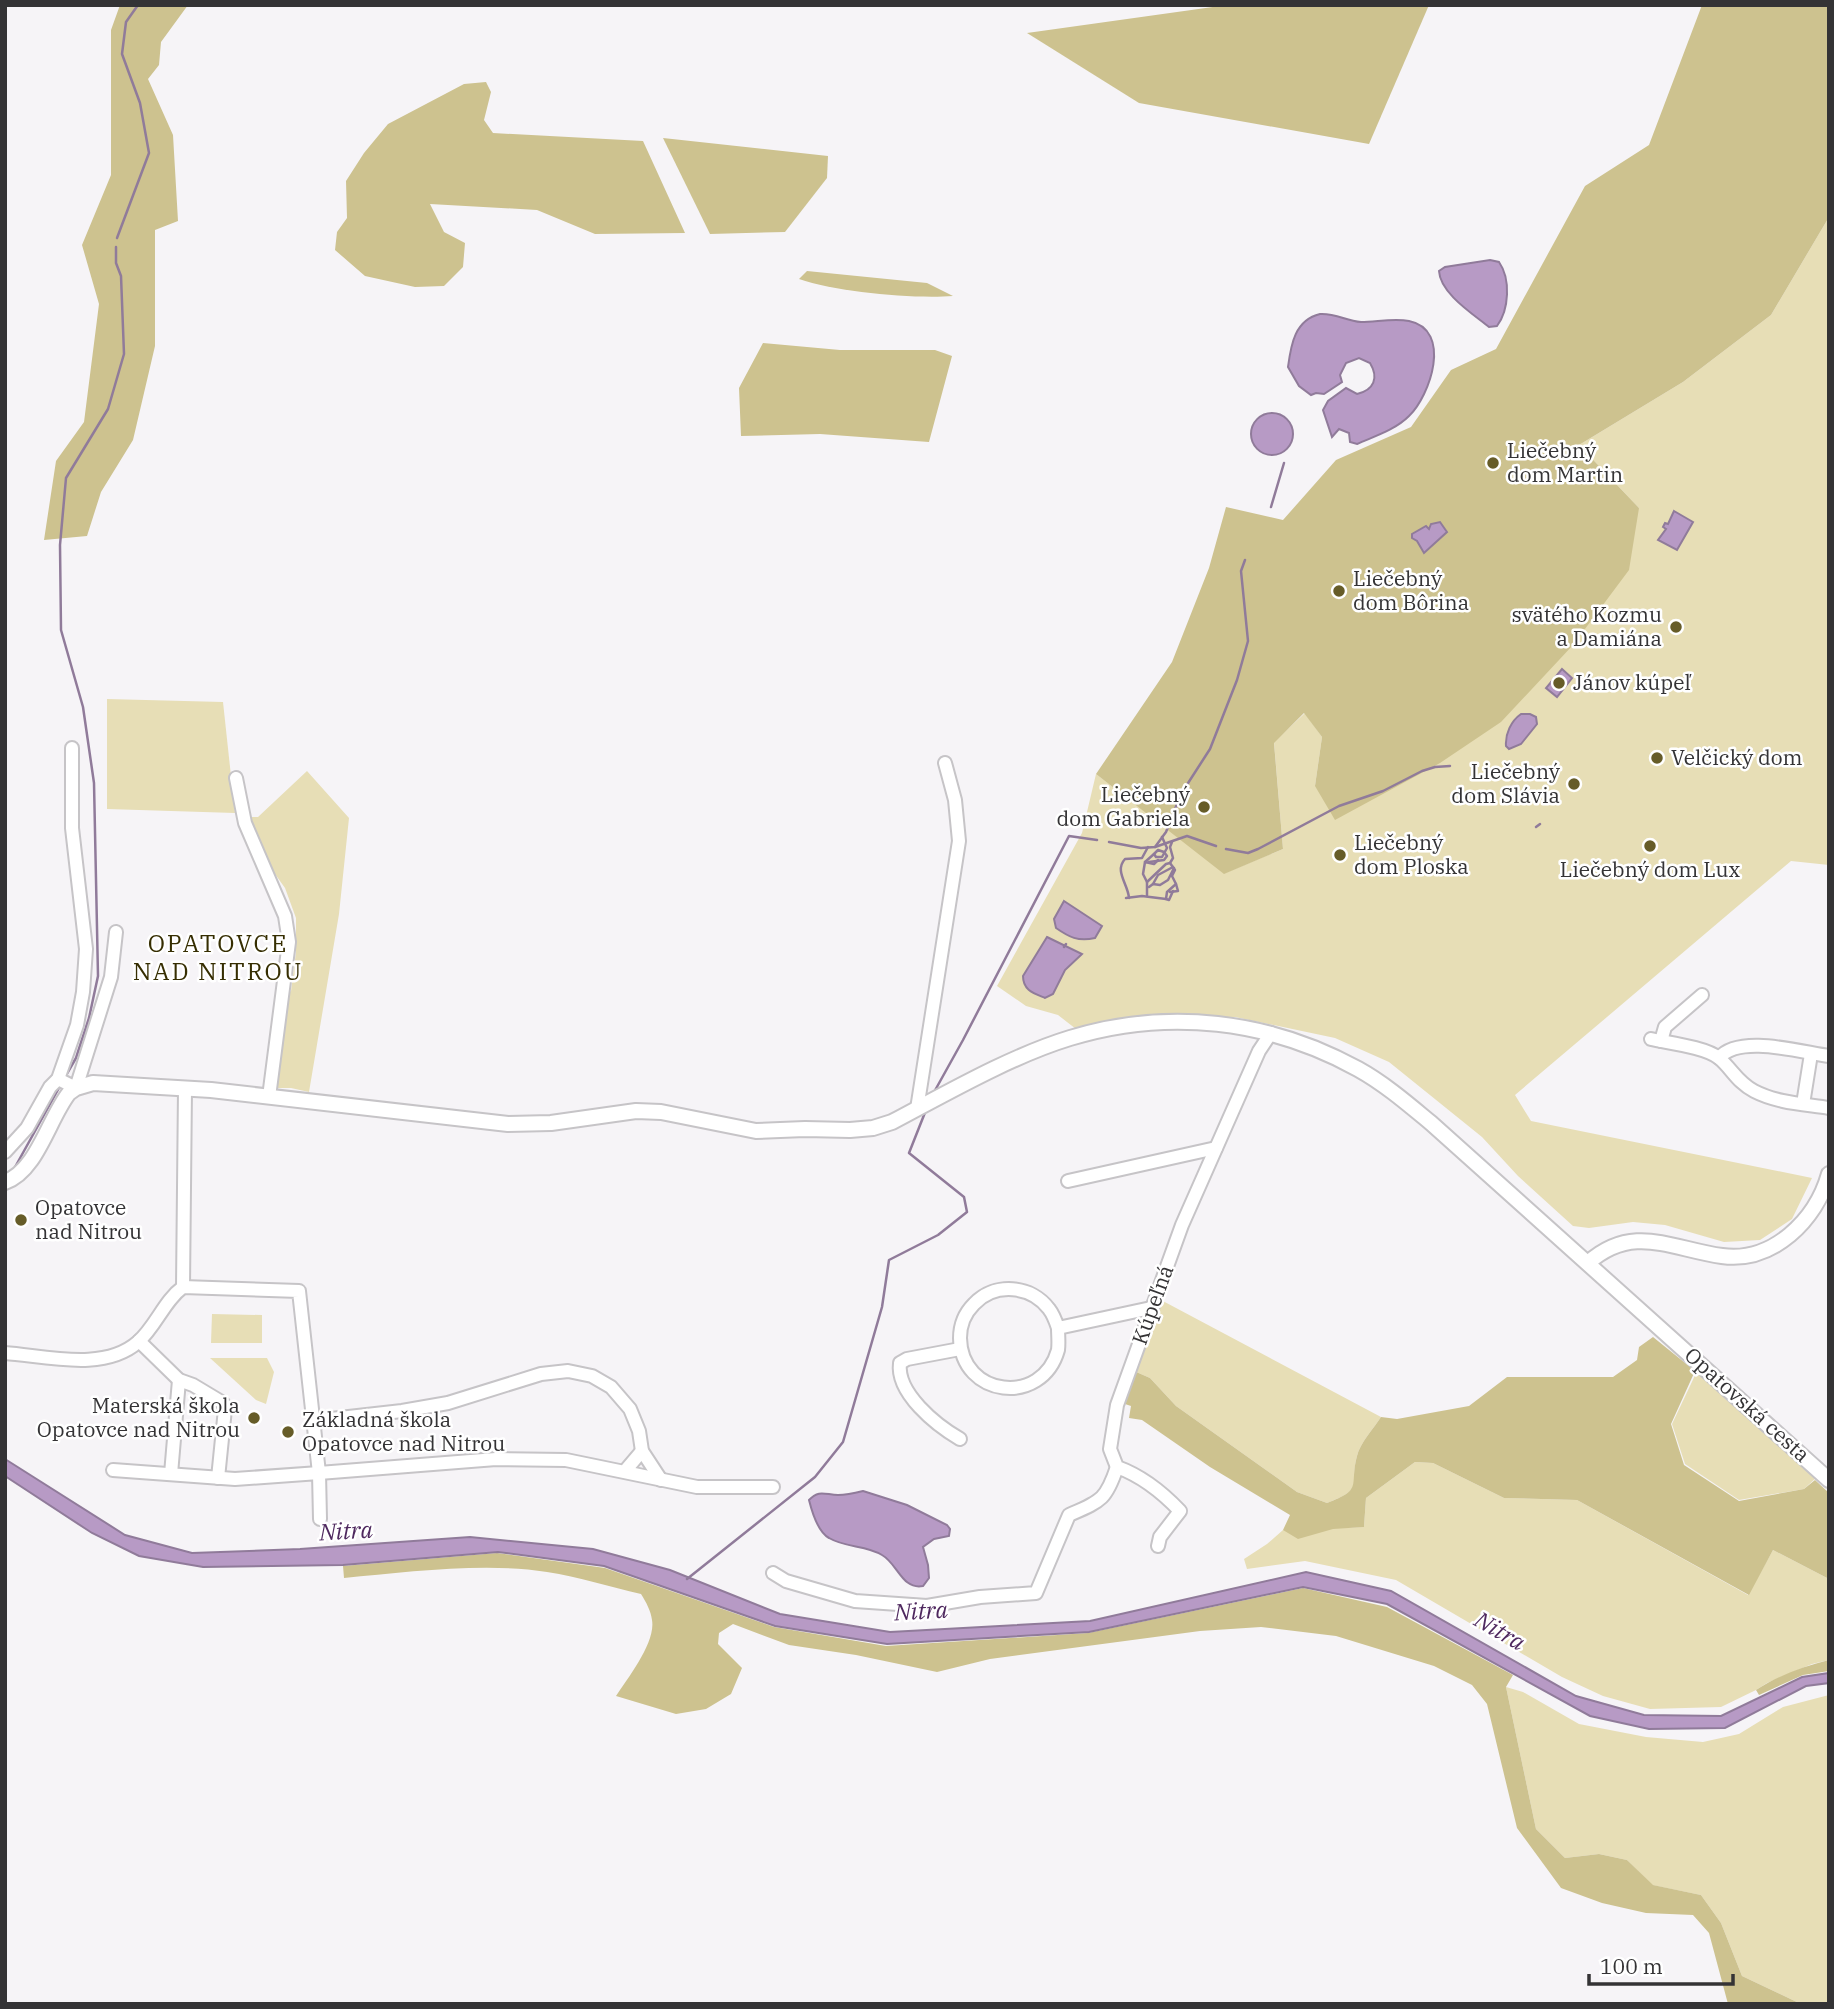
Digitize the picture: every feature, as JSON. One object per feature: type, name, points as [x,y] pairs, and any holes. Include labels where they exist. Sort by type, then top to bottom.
[{"type":"street","points":[[5,1182],[18,1175],[31,1160],[64,1100],[83,992],[86,948],[72,828],[72,748]]},
{"type":"street","points":[[917,1110],[959,841],[956,800],[945,763]]},
{"type":"street","points":[[236,778],[245,823],[285,916],[289,942],[269,1097]]},
{"type":"street","points":[[67,1084],[111,977],[116,932]]},
{"type":"street","points":[[1702,995],[1665,1027],[1656,1040],[1719,1058],[1734,1076],[1754,1091],[1774,1099],[1829,1108]]},
{"type":"street","points":[[5,1152],[27,1128],[50,1087],[67,1084],[186,1089],[508,1124],[551,1123],[636,1111],[661,1112],[756,1131],[873,1128],[892,1122],[1027,1055],[1070,1038],[1110,1029],[1176,1021],[1231,1024],[1264,1031]]},
{"type":"street","name":"Kúpeľná","points":[[1117,1467],[1110,1449],[1117,1405],[1182,1225],[1259,1051],[1264,1031]]},
{"type":"street","name":"Opatovská cesta","points":[[1264,1031],[1359,1070],[1432,1123],[1829,1480]]},
{"type":"street","points":[[1719,1058],[1724,1052],[1744,1045],[1829,1056]]},
{"type":"street","points":[[1804,1104],[1811,1054]]},
{"type":"street","points":[[183,1287],[186,1089]]},
{"type":"street","points":[[1068,1181],[1216,1148]]},
{"type":"street","points":[[1588,1263],[1604,1250],[1631,1241],[1660,1241],[1723,1256],[1761,1251],[1794,1232],[1823,1194],[1829,1174]]},
{"type":"street","points":[[5,1353],[79,1360],[103,1358],[124,1351],[139,1341],[175,1293],[183,1287],[299,1291],[319,1473],[320,1519]]},
{"type":"street","points":[[999,1289],[1018,1289],[1037,1296],[1051,1310],[1058,1328],[1058,1348],[1051,1366],[1038,1380],[1020,1387],[1000,1388],[982,1381],[968,1367],[960,1349],[960,1330],[967,1311],[981,1297],[999,1289]]},
{"type":"street","points":[[1058,1328],[1151,1308]]},
{"type":"street","points":[[139,1341],[179,1380],[223,1403],[225,1409],[218,1478]]},
{"type":"street","points":[[960,1349],[907,1359],[900,1363],[899,1372],[925,1414],[939,1427],[960,1439]]},
{"type":"street","points":[[313,1420],[402,1411],[448,1403],[541,1374],[568,1371],[592,1376],[611,1387],[630,1409],[639,1431],[642,1451],[660,1480]]},
{"type":"street","points":[[171,1474],[179,1380]]},
{"type":"street","points":[[625,1471],[642,1451]]},
{"type":"street","points":[[113,1470],[235,1479],[496,1459],[566,1460],[697,1487],[773,1487]]},
{"type":"street","points":[[773,1573],[786,1581],[855,1601],[927,1606],[980,1597],[1035,1593],[1069,1515],[1093,1504],[1109,1491],[1117,1467],[1134,1473],[1153,1486],[1181,1511],[1160,1536],[1158,1546]]},
{"type":"shaded area","points":[[120,5],[188,5],[161,42],[159,65],[148,79],[173,135],[178,221],[155,230],[155,346],[133,440],[101,492],[87,536],[44,540],[56,461],[84,422],[99,304],[82,245],[111,175],[111,30]]},
{"type":"shaded area","points":[[1227,5],[1429,5],[1369,144],[1139,103],[1027,33]]},
{"type":"shaded area","points":[[1702,5],[1829,5],[1829,217],[1771,315],[1683,382],[1579,445],[1639,508],[1629,570],[1573,645],[1501,722],[1440,763],[1335,820],[1315,786],[1322,737],[1304,713],[1274,743],[1283,849],[1224,874],[1096,774],[1172,662],[1209,568],[1226,507],[1283,520],[1336,460],[1411,427],[1451,370],[1496,349],[1585,186],[1649,145]]},
{"type":"shaded area","points":[[486,82],[491,92],[484,120],[493,133],[643,141],[685,233],[595,234],[537,210],[430,204],[444,232],[465,243],[463,267],[444,286],[415,287],[365,276],[335,250],[337,232],[347,218],[346,181],[364,153],[388,124],[464,84]]},
{"type":"shaded area","points":[[663,138],[828,156],[827,178],[785,232],[710,234]]},
{"type":"shaded area","points":[[1829,217],[1829,865],[1791,861],[1515,1095],[1531,1121],[1812,1178],[1792,1219],[1760,1240],[1724,1242],[1665,1225],[1633,1222],[1589,1228],[1573,1226],[1518,1176],[1482,1137],[1389,1062],[1335,1038],[1235,1017],[1142,1017],[1076,1029],[1058,1015],[1026,1006],[997,986],[1082,833],[1096,774],[1225,873],[1283,849],[1274,742],[1305,713],[1322,737],[1315,786],[1639,508],[1579,445],[1683,382],[1771,315]]},
{"type":"shaded area","points":[[1490,260],[1499,262],[1503,269],[1507,294],[1501,319],[1497,326],[1489,327],[1451,295],[1439,271],[1445,267]]},
{"type":"shaded area","points":[[807,271],[927,283],[953,296],[896,295],[833,288],[799,279]]},
{"type":"shaded area","points":[[1320,314],[1361,322],[1409,321],[1422,327],[1431,337],[1434,350],[1430,380],[1417,407],[1398,425],[1357,444],[1350,442],[1349,433],[1339,429],[1332,437],[1323,410],[1328,401],[1346,388],[1357,394],[1367,390],[1373,383],[1374,374],[1370,363],[1359,358],[1346,363],[1340,375],[1342,382],[1324,394],[1311,395],[1299,386],[1288,367],[1293,342],[1300,327]]},
{"type":"shaded area","points":[[763,343],[840,350],[935,350],[952,356],[929,442],[820,434],[741,436],[739,388]]},
{"type":"shaded area","points":[[1272,413],[1287,419],[1293,434],[1287,449],[1272,455],[1257,449],[1251,434],[1257,419]]},
{"type":"shaded area","points":[[1674,511],[1693,522],[1677,550],[1658,540]]},
{"type":"shaded area","points":[[1440,522],[1447,532],[1424,553],[1412,538],[1412,534],[1426,526],[1429,529],[1431,524]]},
{"type":"shaded area","name":"Jánov kúpeľ","points":[[1562,669],[1572,678],[1557,697],[1546,688]]},
{"type":"shaded area","points":[[107,699],[223,702],[235,813],[107,809]]},
{"type":"shaded area","points":[[1521,714],[1536,717],[1537,724],[1521,744],[1509,749],[1506,746],[1508,732],[1514,720]]},
{"type":"shaded area","points":[[307,771],[349,818],[339,914],[309,1092],[276,1088],[287,994],[291,991],[296,952],[296,918],[285,888],[270,867],[248,817],[258,817]]},
{"type":"shaded area","points":[[1064,901],[1102,926],[1095,938],[1074,938],[1056,928],[1054,919]]},
{"type":"shaded area","points":[[1047,937],[1082,954],[1065,970],[1053,994],[1045,998],[1027,988],[1023,976]]},
{"type":"shaded area","points":[[1161,1300],[1381,1417],[1359,1451],[1354,1485],[1347,1494],[1327,1503],[1297,1492],[1176,1406],[1150,1378],[1134,1371]]},
{"type":"shaded area","points":[[212,1314],[262,1315],[262,1343],[211,1343]]},
{"type":"shaded area","points":[[1653,1337],[1695,1371],[1671,1424],[1684,1465],[1739,1501],[1804,1489],[1815,1480],[1829,1493],[1829,1579],[1773,1550],[1749,1595],[1577,1500],[1504,1498],[1433,1463],[1415,1462],[1366,1498],[1364,1527],[1333,1529],[1298,1539],[1283,1530],[1290,1515],[1210,1467],[1142,1420],[1129,1418],[1131,1406],[1122,1403],[1134,1371],[1150,1378],[1176,1406],[1297,1492],[1327,1503],[1351,1490],[1359,1451],[1381,1417],[1397,1419],[1469,1406],[1507,1377],[1613,1377],[1637,1360],[1639,1347]]},
{"type":"shaded area","points":[[210,1358],[267,1358],[274,1372],[266,1404],[256,1400]]},
{"type":"shaded area","points":[[1698,1369],[1817,1477],[1804,1489],[1739,1500],[1685,1464],[1672,1424]]},
{"type":"shaded area","points":[[5,1459],[125,1535],[192,1553],[300,1549],[470,1537],[593,1549],[670,1570],[780,1614],[890,1632],[1090,1621],[1306,1572],[1391,1591],[1576,1696],[1644,1715],[1721,1716],[1802,1677],[1829,1673],[1829,1683],[1806,1686],[1725,1728],[1649,1729],[1590,1716],[1387,1604],[1303,1587],[1089,1632],[887,1644],[775,1626],[604,1566],[498,1552],[343,1565],[203,1567],[139,1556],[92,1533],[5,1476]]},
{"type":"shaded area","points":[[1415,1462],[1433,1463],[1504,1498],[1577,1500],[1748,1595],[1773,1550],[1829,1579],[1829,1660],[1812,1664],[1767,1683],[1721,1707],[1650,1709],[1603,1696],[1562,1677],[1396,1580],[1305,1561],[1247,1569],[1244,1559],[1283,1530],[1364,1527],[1366,1498]]},
{"type":"shaded area","points":[[863,1491],[907,1505],[950,1529],[949,1536],[934,1539],[923,1547],[929,1578],[923,1586],[910,1584],[882,1555],[836,1541],[825,1535],[819,1527],[809,1500],[819,1494],[841,1495]]},
{"type":"shaded area","points":[[497,1553],[605,1568],[774,1627],[886,1646],[1088,1633],[1303,1588],[1387,1607],[1513,1675],[1506,1687],[1536,1829],[1565,1858],[1599,1854],[1627,1860],[1653,1885],[1701,1895],[1721,1923],[1742,1976],[1801,2004],[1728,2004],[1709,1933],[1693,1915],[1646,1913],[1602,1903],[1561,1888],[1517,1828],[1487,1704],[1472,1685],[1434,1666],[1336,1636],[1261,1627],[1200,1631],[990,1659],[937,1672],[856,1655],[789,1645],[733,1624],[719,1633],[718,1644],[742,1668],[731,1694],[706,1709],[676,1714],[616,1696],[640,1660],[650,1639],[651,1617],[641,1594],[571,1577],[523,1569],[446,1569],[344,1578],[343,1566]]},
{"type":"shaded area","points":[[1829,1660],[1829,1671],[1803,1675],[1759,1695],[1756,1690],[1791,1672]]},
{"type":"shaded area","points":[[1506,1687],[1523,1692],[1579,1724],[1646,1737],[1703,1742],[1739,1734],[1783,1707],[1829,1695],[1829,2004],[1801,2004],[1742,1976],[1721,1923],[1701,1895],[1652,1885],[1627,1860],[1599,1854],[1565,1858],[1536,1829]]},
{"type":"waterway","points":[[117,238],[149,153],[140,103],[122,54],[126,22],[138,5]]},
{"type":"waterway","points":[[65,1077],[76,1058],[89,1018],[98,976],[94,783],[83,707],[61,630],[60,545],[66,478],[108,409],[124,354],[121,276],[116,263],[116,247]]},
{"type":"waterway","points":[[1271,507],[1284,463]]},
{"type":"waterway","points":[[1155,847],[1166,832],[1181,794],[1210,749],[1237,680],[1248,641],[1241,571],[1245,560]]},
{"type":"waterway","points":[[1226,849],[1248,853],[1339,806],[1383,791],[1422,771],[1450,766]]},
{"type":"waterway","points":[[1536,827],[1540,824]]},
{"type":"waterway","points":[[933,1094],[1069,836],[1097,840]]},
{"type":"waterway","points":[[1109,842],[1141,848],[1155,847],[1187,836],[1216,846]]},
{"type":"waterway","points":[[1145,862],[1154,854],[1156,857],[1162,857],[1167,848],[1162,837]]},
{"type":"waterway","points":[[1126,898],[1142,896],[1166,899],[1167,892],[1176,884],[1172,876],[1175,870],[1170,863],[1173,858],[1170,847],[1172,842]]},
{"type":"waterway","points":[[1129,898],[1121,873],[1122,864],[1125,859],[1142,858],[1148,847]]},
{"type":"waterway","points":[[1149,862],[1164,860],[1167,856],[1158,850],[1154,854]]},
{"type":"waterway","points":[[1147,882],[1143,874],[1145,862],[1154,864],[1158,860]]},
{"type":"waterway","points":[[1147,895],[1147,882],[1170,863]]},
{"type":"waterway","points":[[1153,884],[1158,875],[1173,867]]},
{"type":"waterway","points":[[1149,887],[1168,880],[1174,868]]},
{"type":"waterway","points":[[1170,892],[1178,891],[1176,884]]},
{"type":"waterway","points":[[1166,899],[1169,900],[1173,891]]},
{"type":"waterway","points":[[14,1169],[60,1086]]},
{"type":"waterway","points":[[687,1579],[815,1477],[843,1442],[882,1307],[889,1260],[938,1235],[967,1212],[964,1197],[909,1153],[926,1110]]},
{"type":"place","name":"Liečebný dom Martin","points":[[1493,463]]},
{"type":"place","name":"Liečebný dom Bôrina","points":[[1339,591]]},
{"type":"place","name":"svätého Kozmu a Damiána","points":[[1676,627]]},
{"type":"place","name":"Jánov kúpeľ","points":[[1559,683]]},
{"type":"place","name":"Velčický dom","points":[[1657,758]]},
{"type":"place","name":"Liečebný dom Slávia","points":[[1574,784]]},
{"type":"place","name":"Liečebný dom Gabriela","points":[[1204,807]]},
{"type":"place","name":"Liečebný dom Lux","points":[[1650,846]]},
{"type":"place","name":"Liečebný dom Ploska","points":[[1340,855]]},
{"type":"place","name":"Opatovce nad Nitrou","points":[[21,1220]]},
{"type":"place","name":"Materská škola Opatovce nad Nitrou","points":[[254,1418]]},
{"type":"place","name":"Základná škola Opatovce nad Nitrou","points":[[288,1432]]},
{"type":"district","name":"OPATOVCE NAD NITROU","points":[[218,958]]},
{"type":"water label","name":"Nitra","points":[[346,1531]]},
{"type":"water label","name":"Nitra","points":[[921,1611]]},
{"type":"water label","name":"Nitra","points":[[1500,1631]]}]
